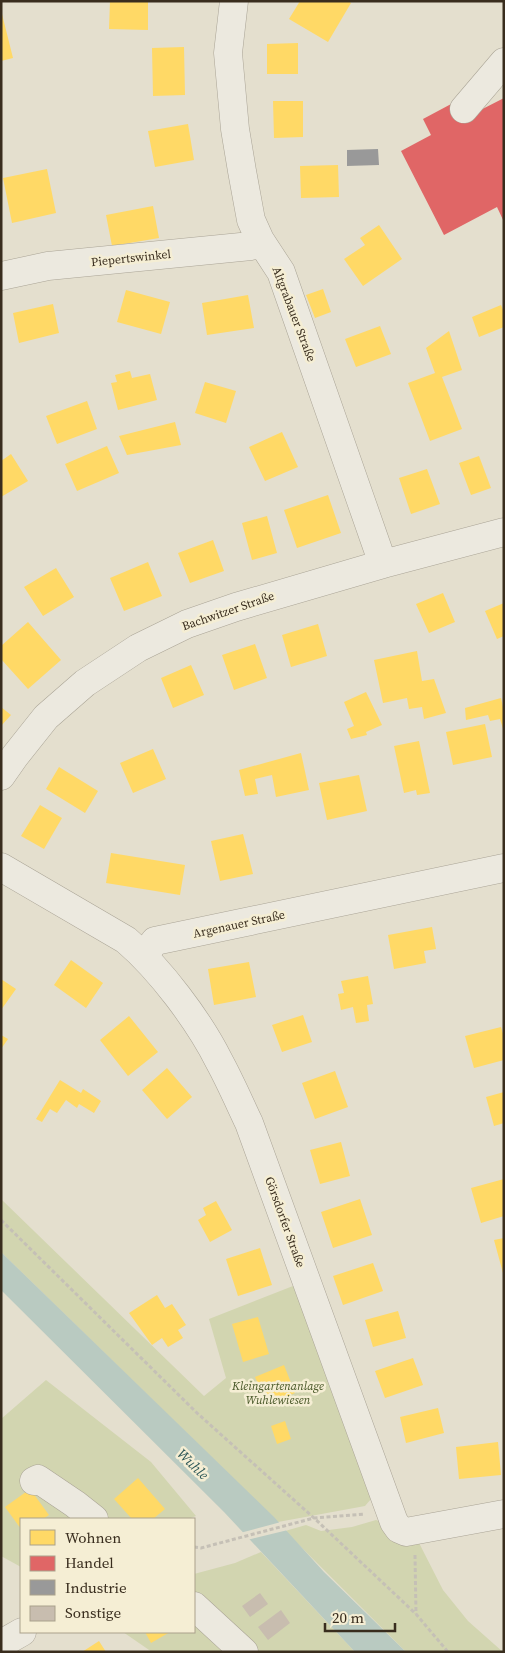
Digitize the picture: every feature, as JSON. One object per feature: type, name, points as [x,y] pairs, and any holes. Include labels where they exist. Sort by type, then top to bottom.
[{"type":"street","name":"Altgrabauer Straße","points":[[234,1],[228,53],[235,129],[251,220],[260,240],[281,272],[383,564]]},
{"type":"street","points":[[464,109],[504,62]]},
{"type":"street","name":"Piepertswinkel","points":[[1,276],[48,266],[251,246],[260,240]]},
{"type":"street","name":"Bachwitzer Straße","points":[[1,776],[46,717],[84,683],[138,648],[187,624],[236,607],[383,564],[504,532]]},
{"type":"street","points":[[1,867],[126,940],[144,955]]},
{"type":"street","name":"Argenauer Straße","points":[[144,955],[156,942],[503,872]]},
{"type":"street","name":"Görsdorfer Straße","points":[[144,955],[186,1009],[219,1060],[249,1123],[388,1509],[399,1529],[406,1532],[415,1531]]},
{"type":"street","points":[[34,1481],[38,1479],[93,1518]]},
{"type":"street","points":[[415,1531],[504,1514]]},
{"type":"street","points":[[195,1607],[244,1652]]},
{"type":"street","points":[[1,1644],[20,1633]]},
{"type":"path","points":[[1,1220],[197,1413],[314,1518],[416,1614],[448,1652]]},
{"type":"path","points":[[195,1547],[201,1548],[314,1518],[364,1514],[388,1509]]},
{"type":"path","points":[[415,1531],[416,1614]]},
{"type":"green space","name":"Kleingartenanlage Wuhlewiesen","points":[[1,1199],[204,1396],[226,1378],[209,1319],[293,1286],[369,1475],[371,1499],[365,1506],[278,1522],[1,1252]]},
{"type":"green space","points":[[46,1380],[151,1462],[196,1516],[191,1518],[20,1518],[20,1566],[1,1556],[1,1419]]},
{"type":"green space","points":[[376,1520],[416,1537],[443,1590],[468,1621],[503,1652],[406,1652],[285,1531],[306,1525],[321,1531],[352,1527]]},
{"type":"green space","points":[[261,1552],[355,1652],[152,1652],[124,1633],[195,1633],[195,1574],[235,1563]]},
{"type":"water","name":"Wuhle","points":[[1,1252],[274,1517],[324,1572],[406,1652],[355,1652],[224,1512],[1,1290]]},
{"type":"pier","points":[[281,1522],[288,1530],[247,1540],[240,1533]]},
{"type":"building: Wohnen","points":[[110,1],[148,1],[148,30],[109,29]]},
{"type":"building: Wohnen","points":[[300,1],[348,1],[351,3],[328,42],[289,19]]},
{"type":"building: Wohnen","points":[[1,10],[13,58],[1,61]]},
{"type":"building: Wohnen","points":[[298,43],[298,74],[267,74],[267,44]]},
{"type":"building: Wohnen","points":[[184,47],[185,95],[153,96],[152,48]]},
{"type":"building: Wohnen","points":[[273,101],[303,101],[303,137],[274,138]]},
{"type":"building: Wohnen","points":[[188,124],[194,160],[155,167],[148,131]]},
{"type":"building: Wohnen","points":[[338,165],[339,197],[301,198],[300,166]]},
{"type":"building: Wohnen","points":[[47,169],[56,213],[12,223],[3,178]]},
{"type":"building: Wohnen","points":[[153,206],[159,238],[112,246],[106,215]]},
{"type":"building: Wohnen","points":[[379,225],[402,259],[363,286],[344,259],[365,245],[360,238]]},
{"type":"building: Wohnen","points":[[323,289],[331,312],[315,318],[306,295]]},
{"type":"building: Wohnen","points":[[126,290],[170,302],[161,334],[117,322]]},
{"type":"building: Wohnen","points":[[248,295],[254,328],[207,335],[202,303]]},
{"type":"building: Wohnen","points":[[53,304],[59,333],[19,343],[13,313]]},
{"type":"building: Wohnen","points":[[501,305],[504,312],[504,327],[479,337],[472,317]]},
{"type":"building: Wohnen","points":[[380,326],[391,354],[356,367],[345,339]]},
{"type":"building: Wohnen","points":[[449,331],[462,370],[442,377],[462,429],[430,441],[408,383],[435,373],[426,348]]},
{"type":"building: Wohnen","points":[[130,371],[132,378],[150,374],[157,400],[118,410],[111,383],[117,382],[115,375]]},
{"type":"building: Wohnen","points":[[205,382],[236,391],[226,423],[195,413]]},
{"type":"building: Wohnen","points":[[87,401],[97,429],[57,444],[46,416]]},
{"type":"building: Wohnen","points":[[175,422],[181,445],[127,455],[119,436]]},
{"type":"building: Wohnen","points":[[282,432],[298,467],[265,481],[249,447]]},
{"type":"building: Wohnen","points":[[107,446],[119,473],[77,491],[65,464]]},
{"type":"building: Wohnen","points":[[11,454],[28,481],[1,497],[1,461]]},
{"type":"building: Wohnen","points":[[479,456],[491,488],[471,495],[459,463]]},
{"type":"building: Wohnen","points":[[427,469],[440,504],[411,514],[399,478]]},
{"type":"building: Wohnen","points":[[328,495],[341,533],[297,548],[284,510]]},
{"type":"building: Wohnen","points":[[267,516],[277,553],[252,560],[242,523]]},
{"type":"building: Wohnen","points":[[213,540],[224,571],[190,583],[178,553]]},
{"type":"building: Wohnen","points":[[148,562],[162,596],[124,611],[110,578]]},
{"type":"building: Wohnen","points":[[56,568],[74,597],[43,616],[24,587]]},
{"type":"building: Wohnen","points":[[443,593],[455,622],[429,633],[416,604]]},
{"type":"building: Wohnen","points":[[504,603],[504,636],[497,639],[485,611]]},
{"type":"building: Wohnen","points":[[28,622],[61,660],[28,689],[1,659],[1,646]]},
{"type":"building: Wohnen","points":[[318,624],[327,656],[291,667],[282,635]]},
{"type":"building: Wohnen","points":[[255,644],[267,678],[234,690],[222,655]]},
{"type":"building: Wohnen","points":[[417,651],[422,681],[434,679],[446,713],[424,719],[422,707],[409,709],[407,698],[383,703],[374,660]]},
{"type":"building: Wohnen","points":[[191,665],[204,695],[173,708],[161,678]]},
{"type":"building: Wohnen","points":[[366,692],[382,725],[366,732],[367,735],[351,739],[347,729],[354,726],[344,702]]},
{"type":"building: Wohnen","points":[[501,698],[504,712],[504,732],[500,719],[490,721],[488,715],[466,720],[465,708]]},
{"type":"building: Wohnen","points":[[1,707],[11,715],[1,726]]},
{"type":"building: Wohnen","points":[[485,724],[492,757],[453,765],[446,732]]},
{"type":"building: Wohnen","points":[[419,741],[430,793],[417,795],[416,790],[404,793],[394,746]]},
{"type":"building: Wohnen","points":[[153,749],[166,779],[133,793],[120,763]]},
{"type":"building: Wohnen","points":[[301,753],[309,790],[276,797],[272,775],[255,779],[258,794],[245,796],[239,770]]},
{"type":"building: Wohnen","points":[[59,767],[98,791],[85,813],[46,789]]},
{"type":"building: Wohnen","points":[[359,775],[367,811],[327,820],[319,783]]},
{"type":"building: Wohnen","points":[[40,805],[62,818],[44,849],[21,836]]},
{"type":"building: Wohnen","points":[[243,834],[253,874],[220,881],[211,841]]},
{"type":"building: Wohnen","points":[[111,853],[185,865],[180,895],[106,883]]},
{"type":"building: Wohnen","points":[[432,927],[436,949],[424,951],[426,963],[394,969],[388,935]]},
{"type":"building: Wohnen","points":[[71,960],[103,983],[86,1008],[54,985]]},
{"type":"building: Wohnen","points":[[249,962],[256,997],[214,1005],[208,969]]},
{"type":"building: Wohnen","points":[[368,976],[373,1004],[367,1005],[369,1021],[356,1023],[353,1007],[341,1010],[338,994],[344,993],[341,981]]},
{"type":"building: Wohnen","points":[[1,979],[16,989],[1,1010]]},
{"type":"building: Wohnen","points":[[303,1015],[312,1042],[282,1052],[272,1025]]},
{"type":"building: Wohnen","points":[[129,1016],[158,1052],[128,1076],[100,1040]]},
{"type":"building: Wohnen","points":[[501,1027],[504,1037],[504,1060],[474,1068],[465,1036]]},
{"type":"building: Wohnen","points":[[1,1035],[8,1039],[1,1049]]},
{"type":"building: Wohnen","points":[[167,1068],[192,1097],[167,1119],[142,1090]]},
{"type":"building: Wohnen","points":[[335,1071],[348,1107],[315,1119],[302,1083]]},
{"type":"building: Wohnen","points":[[60,1080],[81,1093],[83,1089],[101,1101],[94,1113],[79,1104],[77,1108],[66,1100],[57,1113],[50,1109],[42,1122],[36,1119]]},
{"type":"building: Wohnen","points":[[504,1092],[504,1123],[494,1126],[486,1097]]},
{"type":"building: Wohnen","points":[[341,1142],[350,1176],[320,1184],[310,1150]]},
{"type":"building: Wohnen","points":[[504,1179],[504,1216],[481,1223],[471,1188]]},
{"type":"building: Wohnen","points":[[360,1199],[372,1235],[333,1248],[321,1212]]},
{"type":"building: Wohnen","points":[[216,1201],[232,1230],[210,1242],[198,1220],[206,1215],[203,1208]]},
{"type":"building: Wohnen","points":[[504,1238],[504,1273],[503,1273],[494,1240]]},
{"type":"building: Wohnen","points":[[260,1248],[272,1285],[238,1296],[226,1259]]},
{"type":"building: Wohnen","points":[[373,1263],[383,1291],[343,1305],[333,1276]]},
{"type":"building: Wohnen","points":[[157,1295],[165,1308],[172,1304],[186,1325],[178,1330],[183,1338],[168,1347],[162,1338],[152,1345],[129,1313]]},
{"type":"building: Wohnen","points":[[398,1311],[406,1338],[373,1347],[365,1320]]},
{"type":"building: Wohnen","points":[[258,1317],[269,1354],[243,1362],[232,1324]]},
{"type":"building: Wohnen","points":[[413,1358],[423,1385],[385,1398],[375,1371]]},
{"type":"building: Wohnen","points":[[284,1365],[295,1393],[267,1405],[255,1377]]},
{"type":"building: Wohnen","points":[[438,1408],[444,1433],[406,1443],[400,1417]]},
{"type":"building: Wohnen","points":[[285,1421],[291,1439],[277,1444],[271,1426]]},
{"type":"building: Wohnen","points":[[498,1442],[501,1475],[459,1479],[456,1447]]},
{"type":"building: Wohnen","points":[[138,1478],[165,1509],[154,1518],[131,1518],[114,1499]]},
{"type":"building: Wohnen","points":[[30,1489],[49,1515],[44,1518],[20,1518],[20,1528],[5,1507]]},
{"type":"building: Wohnen","points":[[146,1633],[168,1633],[151,1643]]},
{"type":"building: Wohnen","points":[[99,1641],[106,1652],[82,1652]]},
{"type":"building: Handel","points":[[504,98],[504,222],[497,207],[444,235],[401,151],[431,135],[423,119],[453,103],[461,120]]},
{"type":"building: Industrie","points":[[378,149],[379,165],[347,166],[347,150]]},
{"type":"building: Sonstige","points":[[260,1593],[268,1604],[250,1617],[242,1606]]},
{"type":"building: Sonstige","points":[[281,1610],[290,1623],[268,1640],[258,1627]]}]
